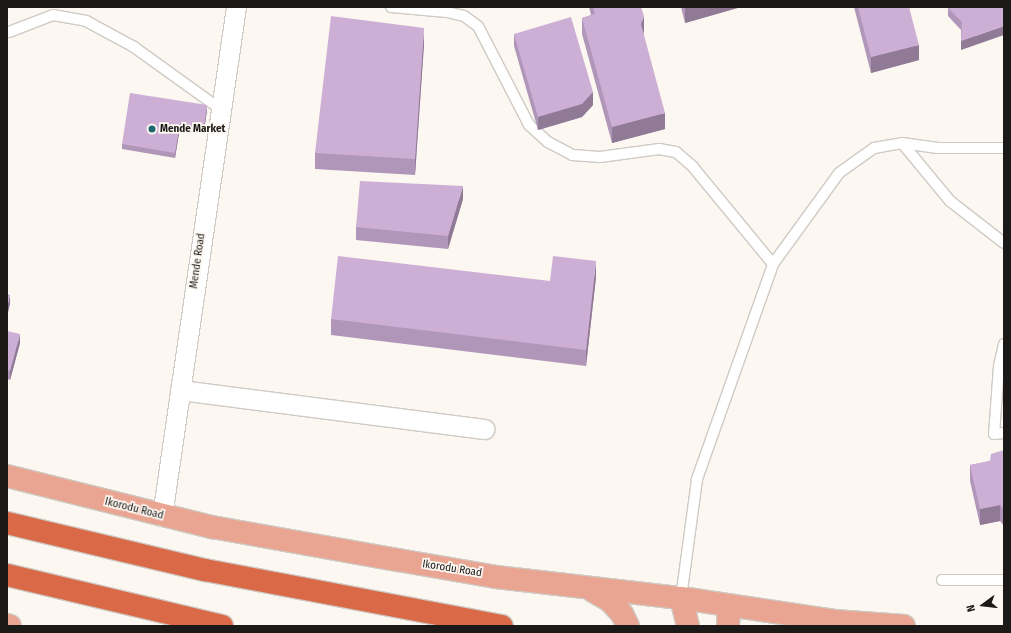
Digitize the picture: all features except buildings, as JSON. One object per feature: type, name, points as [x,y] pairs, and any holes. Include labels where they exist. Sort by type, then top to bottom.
[{"type":"highway","points":[[7,523],[205,570],[502,626]]},
{"type":"highway","points":[[7,575],[222,626]]},
{"type":"main road","name":"Ikorodu Road","points":[[7,476],[162,516],[321,547],[496,576],[681,598],[728,616],[830,624],[904,626]]},
{"type":"main road","points":[[588,588],[610,601],[622,614],[628,626]]},
{"type":"main road","points":[[681,598],[688,626]]},
{"type":"street","name":"Mende Road","points":[[162,516],[219,108],[236,7]]},
{"type":"street","points":[[180,390],[485,429]]},
{"type":"lane","points":[[392,7],[447,12],[464,16],[478,26],[529,125],[548,142],[572,155],[600,157],[659,148],[676,152],[693,167],[773,264]]},
{"type":"lane","points":[[9,32],[53,15],[86,21],[134,47],[219,108]]},
{"type":"lane","points":[[902,143],[950,202],[1004,243]]},
{"type":"lane","points":[[681,598],[697,479],[773,264],[839,173],[874,148],[902,143],[938,148],[1004,148]]},
{"type":"lane","points":[[1004,344],[999,366],[994,434],[1004,433]]},
{"type":"lane","points":[[942,580],[1004,580]]},
{"type":"place","name":"Mende Market","points":[[152,129]]}]
